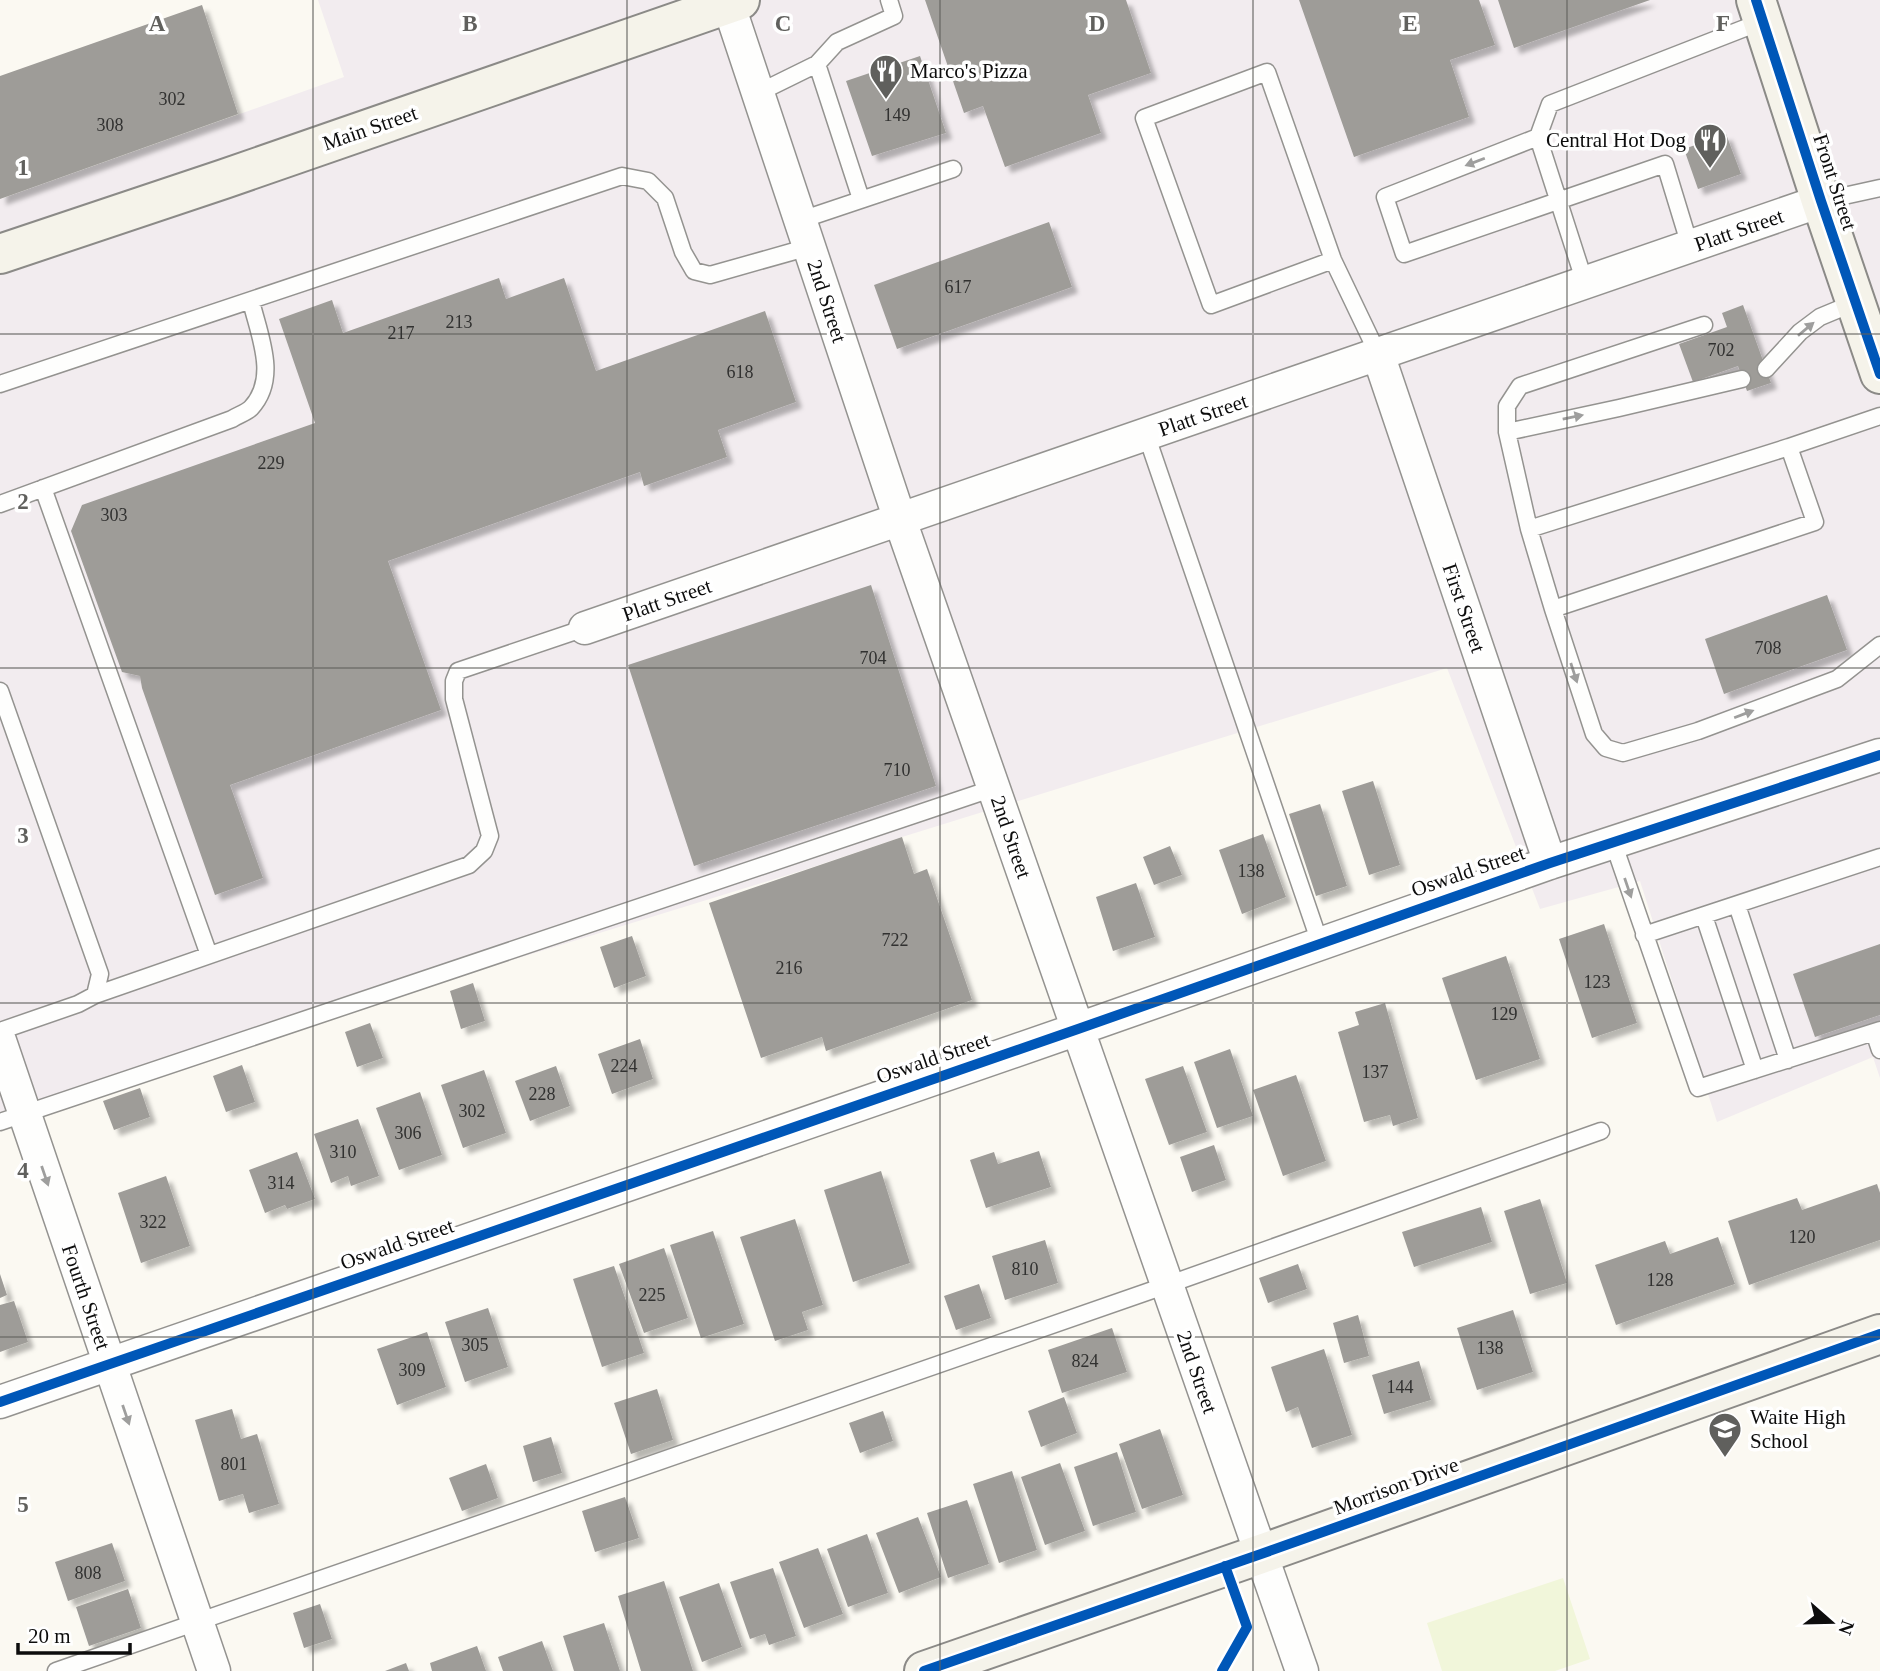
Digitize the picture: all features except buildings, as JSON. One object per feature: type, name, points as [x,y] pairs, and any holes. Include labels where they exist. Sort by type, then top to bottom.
[{"type":"street","name":"2nd Street","points":[[732,1],[758,93],[900,520],[1302,1671]]},
{"type":"street","name":"Main Street","points":[[0,254],[732,1]]},
{"type":"street","name":"Front Street","points":[[1759,10],[1880,374]]},
{"type":"street","name":"Platt Street","points":[[585,628],[1821,201]]},
{"type":"street","name":"First Street","points":[[1378,354],[1550,863]]},
{"type":"street","name":"Oswald Street","points":[[0,1402],[1550,863],[1880,755]]},
{"type":"street","name":"Fourth Street","points":[[0,1041],[12,1118],[109,1365],[214,1671]]},
{"type":"street","name":"Morrison Drive","points":[[924,1671],[1880,1334]]},
{"type":"lane","points":[[758,93],[817,64],[837,41],[894,16],[889,0]]},
{"type":"lane","points":[[1585,283],[1538,137],[1550,104],[1759,10]]},
{"type":"lane","points":[[817,64],[861,199]]},
{"type":"lane","points":[[1333,260],[1211,305],[1144,118],[1267,72],[1333,260],[1378,354]]},
{"type":"lane","points":[[1538,137],[1385,197],[1404,254],[1665,164],[1690,246]]},
{"type":"lane","points":[[0,384],[622,176],[648,181],[665,198],[683,252],[694,271],[710,275],[805,233],[861,199],[953,169]]},
{"type":"lane","points":[[1821,201],[1880,188]]},
{"type":"lane","points":[[0,504],[232,419],[249,410],[263,391],[267,366],[251,300]]},
{"type":"lane","points":[[1766,369],[1800,332],[1820,317],[1856,302]]},
{"type":"lane","points":[[1704,325],[1520,386],[1507,406],[1507,432],[1530,529],[1594,734],[1606,748],[1623,753],[1698,731],[1837,679],[1880,645]]},
{"type":"lane","points":[[1507,432],[1742,379]]},
{"type":"lane","points":[[1530,529],[1789,447],[1880,415]]},
{"type":"lane","points":[[1146,434],[1320,943]]},
{"type":"lane","points":[[1553,609],[1815,522],[1789,447]]},
{"type":"lane","points":[[43,488],[209,955]]},
{"type":"lane","points":[[0,1031],[78,1004],[95,995],[469,865],[484,851],[491,836],[454,699],[454,681],[458,671],[585,628]]},
{"type":"lane","points":[[0,691],[100,974],[95,995]]},
{"type":"lane","points":[[12,1118],[994,788]]},
{"type":"lane","points":[[1612,842],[1698,1088],[1877,1031],[1880,1050]]},
{"type":"lane","points":[[1644,934],[1880,857]]},
{"type":"lane","points":[[1737,905],[1788,1060]]},
{"type":"lane","points":[[1704,916],[1755,1070]]},
{"type":"lane","points":[[56,1671],[1167,1285],[1601,1131]]},
{"type":"shaded area","points":[[318,0],[1880,0],[1880,1078],[1873,1057],[1717,1122],[1640,881],[1540,909],[1447,668],[0,1118],[0,199],[344,77]]},
{"type":"green space","points":[[1563,1578],[1590,1659],[1555,1671],[1442,1671],[1427,1623]]},
{"type":"cycle path","points":[[1756,0],[1880,374]]},
{"type":"cycle path","points":[[0,1402],[1550,863],[1880,755]]},
{"type":"cycle path","points":[[924,1671],[1880,1334]]},
{"type":"cycle path","points":[[1222,1671],[1247,1627],[1225,1566]]},
{"type":"place","name":"Marco's Pizza","points":[[886,101]]},
{"type":"place","name":"Central Hot Dog","points":[[1710,170]]},
{"type":"place","name":"Waite High School","points":[[1725,1459]]}]
